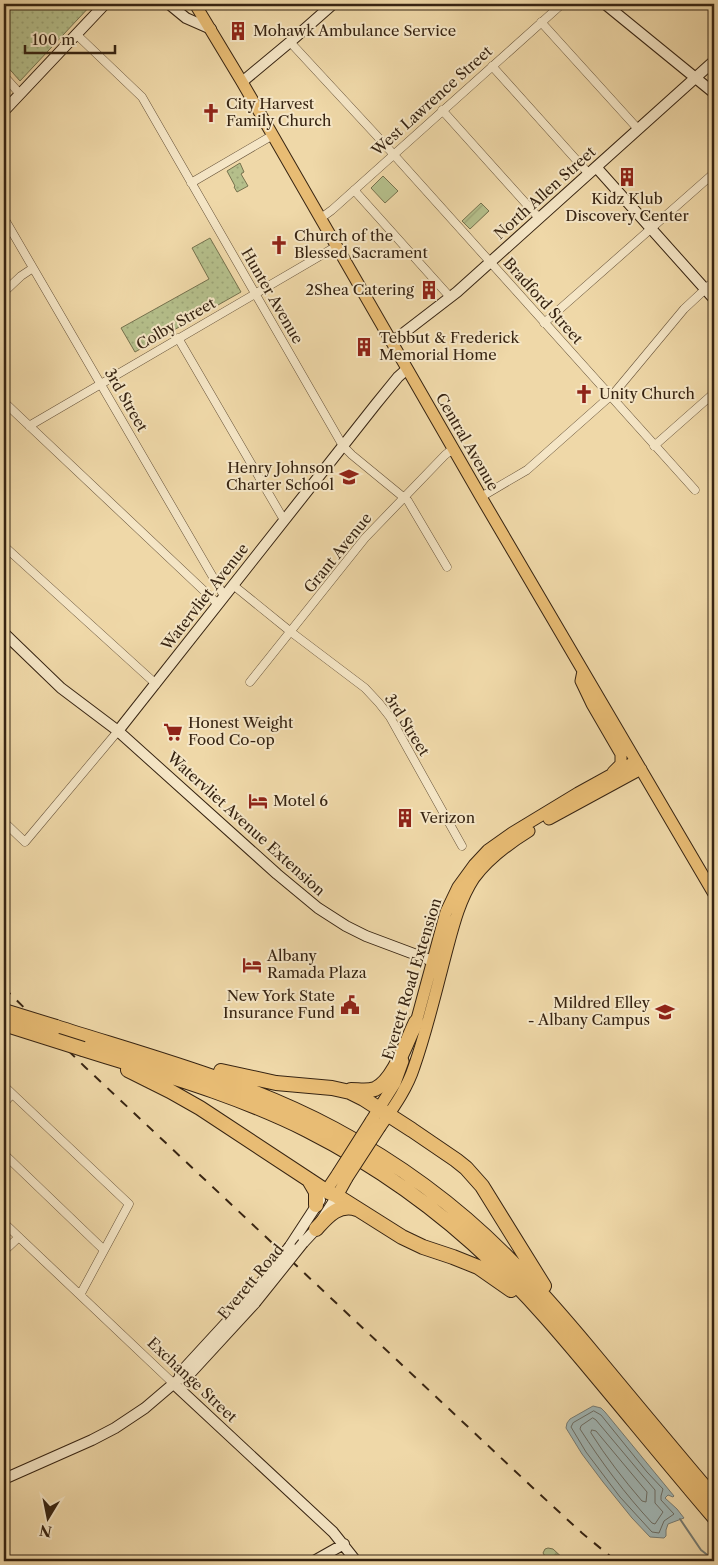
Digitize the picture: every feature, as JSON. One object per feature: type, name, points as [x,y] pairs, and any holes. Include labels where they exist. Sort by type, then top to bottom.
[{"type":"highway","points":[[4,1011],[209,1075],[257,1093],[335,1130],[380,1156],[436,1195],[484,1235],[522,1273],[714,1498]]},
{"type":"highway","points":[[106,1042],[264,1081],[364,1091],[378,1088],[385,1082],[393,1071],[416,1022]]},
{"type":"highway","points":[[4,1024],[205,1087],[245,1102],[307,1130],[372,1167],[434,1210],[495,1263],[550,1322],[714,1517]]},
{"type":"highway","points":[[83,1049],[185,1099],[413,1243],[478,1267],[519,1297],[596,1376]]},
{"type":"highway","points":[[322,1087],[350,1092],[364,1099],[466,1168],[492,1200],[533,1270],[576,1334]]},
{"type":"highway","points":[[309,1179],[316,1192],[316,1205]]},
{"type":"highway","points":[[316,1229],[328,1216],[338,1209],[350,1207],[365,1213]]},
{"type":"main road","name":"Central Avenue","points":[[195,4],[714,894]]},
{"type":"main road","points":[[583,670],[581,681],[621,754],[621,764],[606,778]]},
{"type":"main road","name":"Everett Road Extension","points":[[332,1193],[384,1112],[402,1094],[414,1068],[438,963],[442,923],[449,904],[462,880],[474,865],[499,841],[606,778],[639,765]]},
{"type":"main road","name":"Everett Road Extension","points":[[384,1112],[461,903],[480,871],[502,848],[639,765]]},
{"type":"main road","points":[[562,812],[571,811],[626,780],[632,779],[645,783],[664,807]]},
{"type":"street","points":[[4,111],[105,4]]},
{"type":"street","points":[[169,4],[186,18],[211,29]]},
{"type":"street","points":[[242,82],[333,4]]},
{"type":"street","name":"West Lawrence Street","points":[[321,218],[562,4]]},
{"type":"street","points":[[604,4],[714,93]]},
{"type":"street","points":[[541,22],[638,129]]},
{"type":"street","name":"Hunter Avenue","points":[[76,34],[142,97],[343,446],[410,503],[447,567]]},
{"type":"street","name":"Bradford Street","points":[[290,42],[695,490]]},
{"type":"street","name":"North Allen Street","points":[[392,342],[450,297],[714,61]]},
{"type":"street","points":[[492,66],[652,229],[714,299]]},
{"type":"street","points":[[4,76],[20,94]]},
{"type":"street","points":[[442,110],[539,218]]},
{"type":"street","points":[[191,183],[273,135]]},
{"type":"street","points":[[544,323],[714,173]]},
{"type":"street","points":[[354,190],[450,297]]},
{"type":"street","name":"3rd Street","points":[[4,218],[221,600]]},
{"type":"street","name":"Colby Street","points":[[29,426],[337,246]]},
{"type":"street","points":[[4,292],[33,268]]},
{"type":"street","points":[[481,497],[527,470],[610,396],[684,309],[714,281]]},
{"type":"street","points":[[178,338],[284,520]]},
{"type":"street","name":"Watervliet Avenue","points":[[4,822],[25,842],[156,684],[233,584],[398,377],[407,369]]},
{"type":"street","points":[[654,446],[714,393]]},
{"type":"street","points":[[4,402],[221,600]]},
{"type":"street","name":"Grant Avenue","points":[[250,682],[366,537],[454,448]]},
{"type":"street","points":[[4,546],[156,684]]},
{"type":"street","name":"3rd Street","points":[[233,584],[291,632],[365,688],[379,703],[390,717],[462,846]]},
{"type":"street","name":"Watervliet Avenue Extension","points":[[4,632],[61,688],[118,731],[277,874],[318,908],[366,936],[438,963]]},
{"type":"street","points":[[4,1086],[129,1204],[80,1295]]},
{"type":"street","points":[[4,1103],[12,1094]]},
{"type":"street","points":[[4,1154],[104,1250]]},
{"type":"street","name":"Everett Road","points":[[252,1300],[316,1205],[332,1193]]},
{"type":"street","name":"Everett Road","points":[[4,1479],[109,1432],[145,1408],[177,1381],[186,1378],[252,1300],[316,1229],[332,1193]]},
{"type":"street","name":"Exchange Street","points":[[4,1223],[80,1295],[177,1381],[334,1532],[356,1561]]},
{"type":"street","points":[[4,1251],[18,1237]]},
{"type":"street","points":[[314,1561],[344,1544]]},
{"type":"green space","points":[[4,4],[92,4],[20,81],[4,63]]},
{"type":"green space","points":[[240,163],[244,172],[241,174],[248,186],[237,192],[227,171]]},
{"type":"green space","points":[[383,176],[398,191],[385,203],[371,188]]},
{"type":"green space","points":[[481,203],[489,211],[470,229],[462,221]]},
{"type":"green space","points":[[210,238],[241,292],[135,352],[121,328],[209,279],[192,248]]},
{"type":"green space","points":[[548,1548],[553,1549],[566,1561],[548,1561],[543,1553]]},
{"type":"water","points":[[593,1406],[601,1408],[605,1412],[674,1496],[668,1495],[665,1498],[684,1518],[668,1524],[664,1538],[650,1537],[632,1518],[582,1454],[566,1428],[570,1419]]},
{"type":"waterway","points":[[680,1519],[701,1550],[714,1560]]},
{"type":"railway","points":[[4,988],[85,1067],[532,1487],[616,1561]]},
{"type":"place","name":"Mohawk Ambulance Service","points":[[238,31]]},
{"type":"place","name":"City Harvest Family Church","points":[[211,113]]},
{"type":"place","name":"Kidz Klub Discovery Center","points":[[627,177]]},
{"type":"place","name":"Church of the Blessed Sacrament","points":[[279,245]]},
{"type":"place","name":"2Shea Catering","points":[[429,290]]},
{"type":"place","name":"Tebbut & Frederick Memorial Home","points":[[364,347]]},
{"type":"place","name":"Unity Church","points":[[584,394]]},
{"type":"place","name":"Henry Johnson Charter School","points":[[349,477]]},
{"type":"place","name":"Honest Weight Food Co-op","points":[[173,732]]},
{"type":"place","name":"Motel 6","points":[[258,801]]},
{"type":"place","name":"Verizon","points":[[405,818]]},
{"type":"place","name":"Albany Ramada Plaza","points":[[252,965]]},
{"type":"place","name":"New York State Insurance Fund","points":[[350,1005]]},
{"type":"place","name":"Mildred Elley - Albany Campus","points":[[665,1012]]}]
